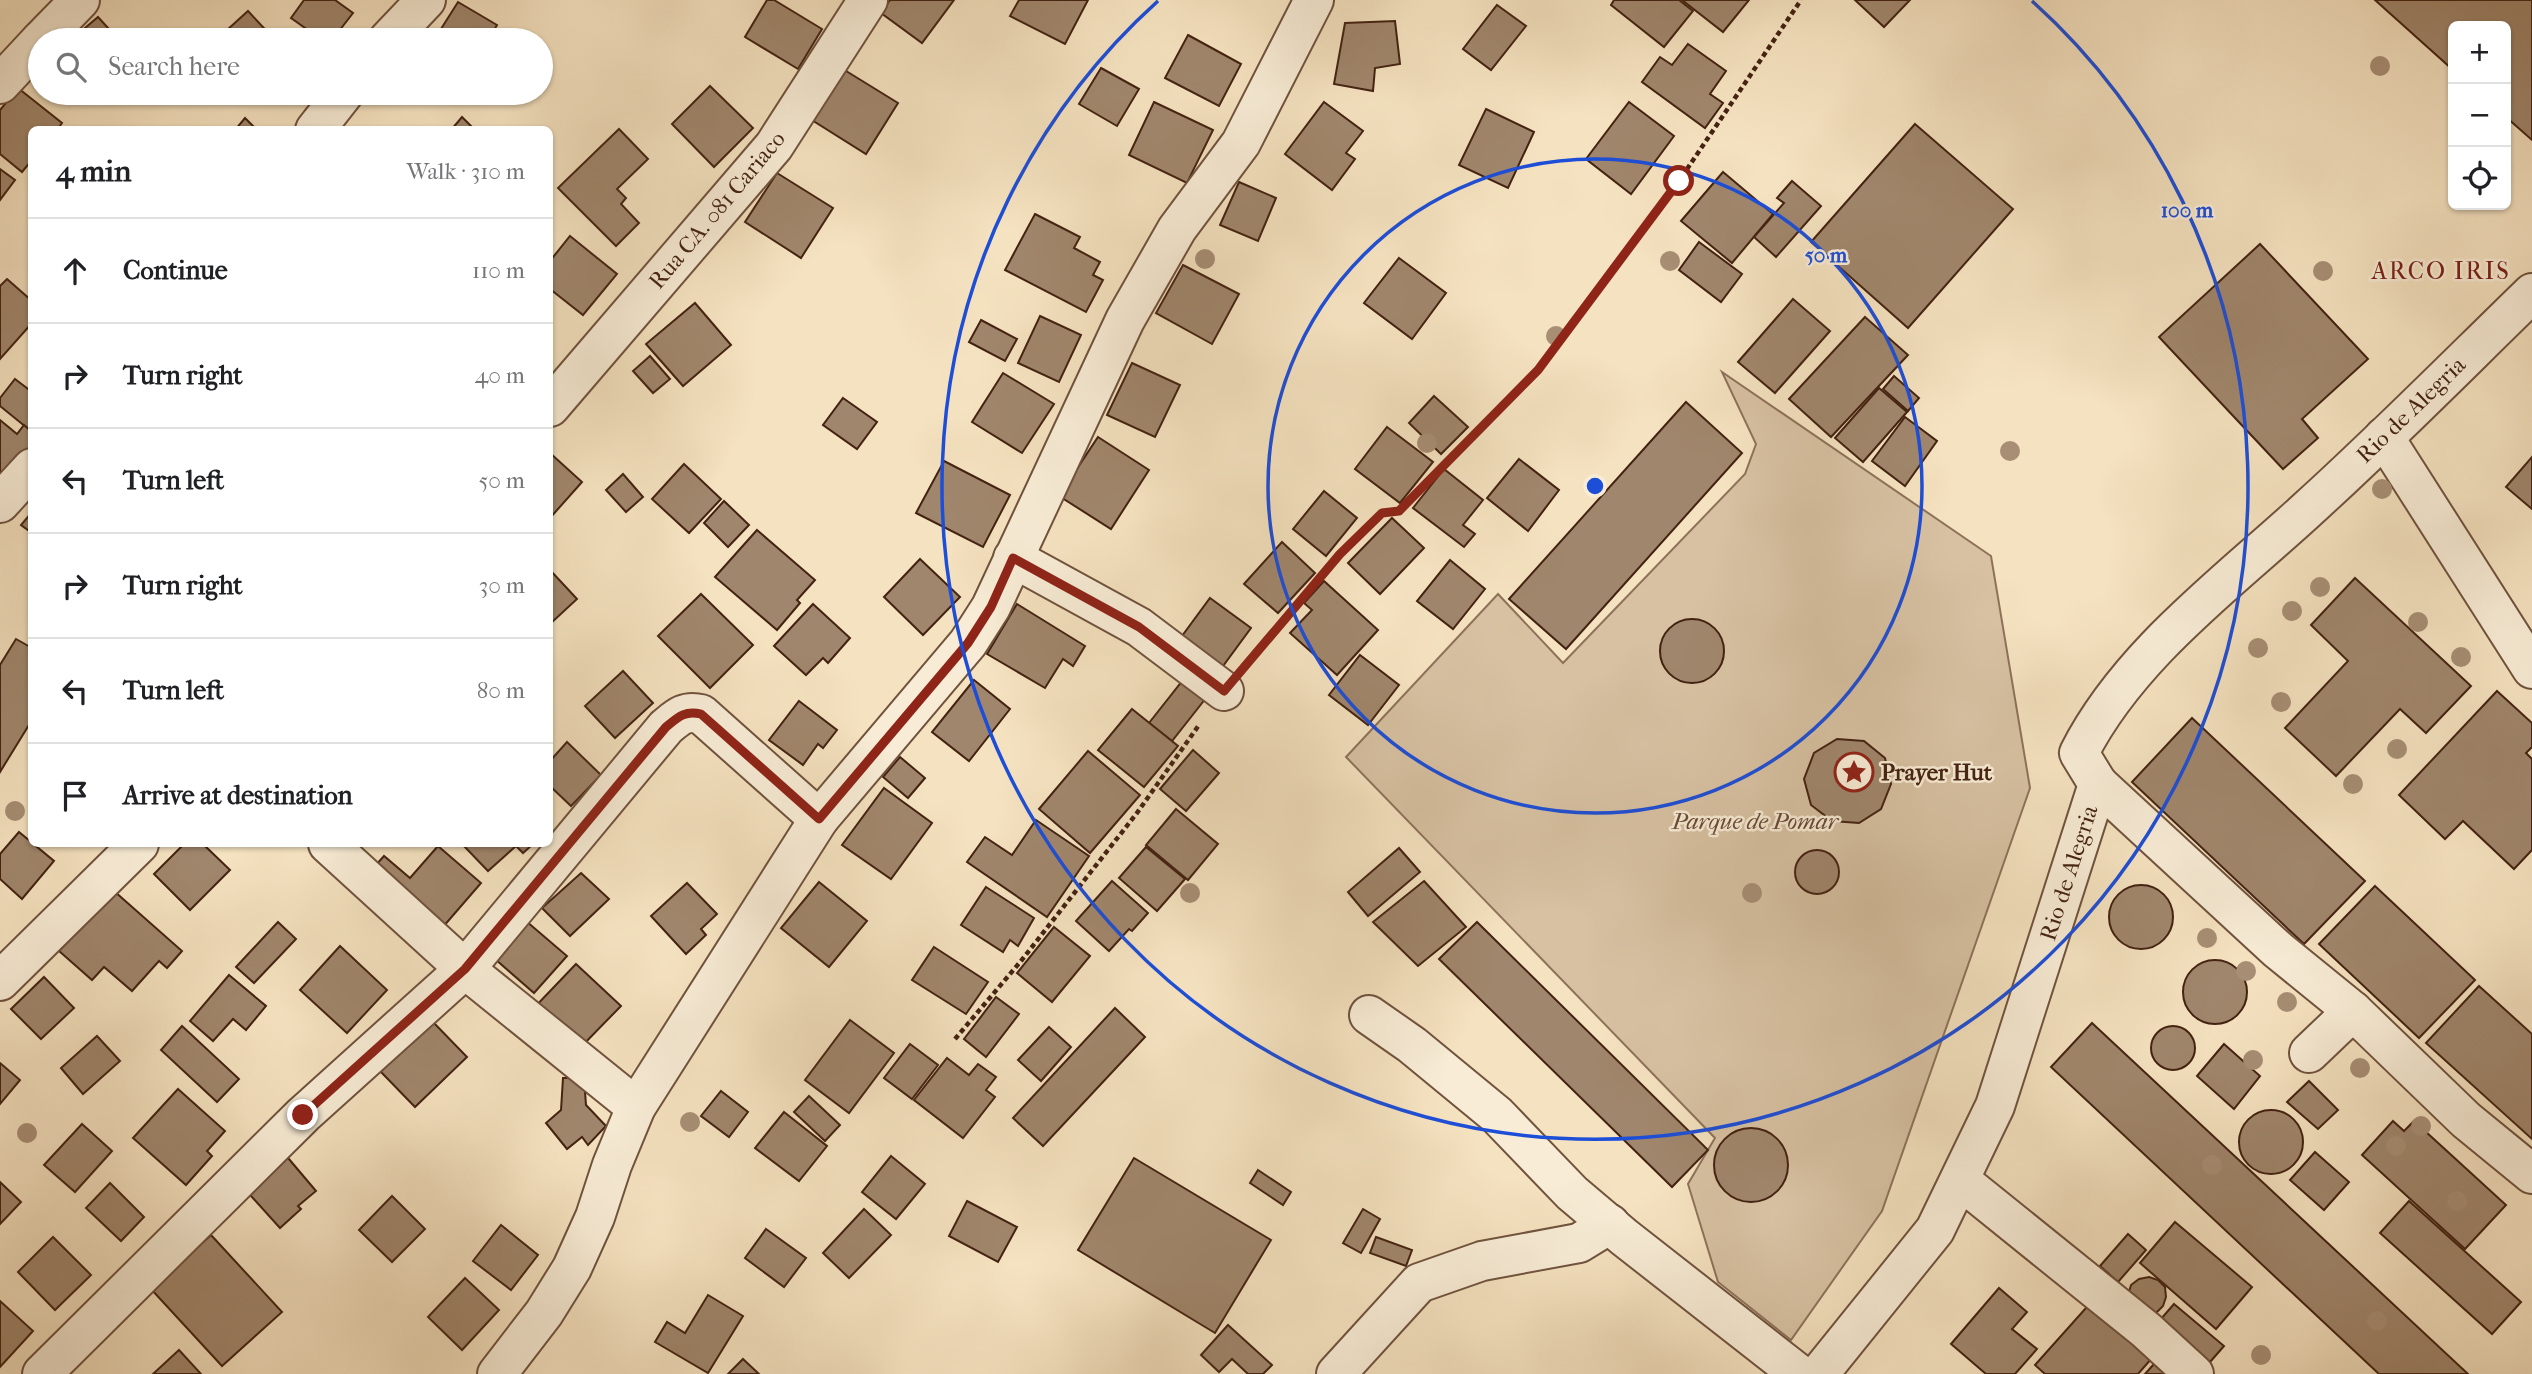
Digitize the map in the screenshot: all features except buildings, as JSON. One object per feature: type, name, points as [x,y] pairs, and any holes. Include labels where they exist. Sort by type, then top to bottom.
[{"type":"street","points":[[53,28],[79,0]]},
{"type":"street","points":[[399,28],[426,0]]},
{"type":"street","name":"Rua CA. 081 Cariaco","points":[[553,404],[774,146],[868,0]]},
{"type":"street","points":[[497,1374],[544,1313],[572,1268],[595,1217],[612,1164],[635,1107],[819,819],[968,643],[991,607],[1125,320],[1177,229],[1241,144],[1314,0]]},
{"type":"street","points":[[0,84],[28,55]]},
{"type":"street","points":[[318,126],[335,105]]},
{"type":"street","name":"Rio de Alegria","points":[[1819,1374],[1934,1230],[1996,1106],[2098,784],[2079,753],[2090,731],[2112,700],[2168,636],[2312,506],[2532,293]]},
{"type":"street","points":[[2384,437],[2532,669]]},
{"type":"street","points":[[0,503],[28,472]]},
{"type":"street","points":[[1013,558],[1139,627],[1224,691]]},
{"type":"street","points":[[42,1374],[303,1115],[465,969],[666,727],[683,714],[701,714],[819,819]]},
{"type":"street","points":[[2098,784],[2277,950],[2353,1011],[2466,1120],[2532,1174]]},
{"type":"street","points":[[0,981],[136,847]]},
{"type":"street","points":[[331,847],[465,969],[635,1107]]},
{"type":"street","points":[[2309,1053],[2353,1011]]},
{"type":"street","points":[[1369,1015],[1412,1045],[1497,1115],[1572,1193],[1799,1374]]},
{"type":"street","points":[[1960,1180],[2126,1313],[2194,1374]]},
{"type":"street","points":[[1336,1374],[1419,1283],[1482,1261],[1579,1242],[1610,1224]]},
{"type":"path","points":[[955,1039],[1021,961],[1137,813],[1224,691],[1340,554],[1382,513],[1399,511],[1538,370],[1679,181],[1801,0]]},
{"type":"green space","name":"Parque de Pomar","points":[[1722,372],[1991,556],[2030,788],[1882,1211],[1791,1340],[1718,1282],[1688,1184],[1715,1138],[1346,757],[1498,594],[1563,663],[1745,474],[1756,444]]},
{"type":"place","name":"Prayer Hut","points":[[1854,772]]},
{"type":"district","name":"ARCO IRIS","points":[[2441,271]]},
{"type":"route","points":[[303,1115],[465,969],[666,727],[683,714],[701,714],[819,819],[968,643],[991,607],[1013,558],[1139,627],[1224,691],[1340,554],[1382,513],[1399,511],[1538,370],[1679,181]]}]
